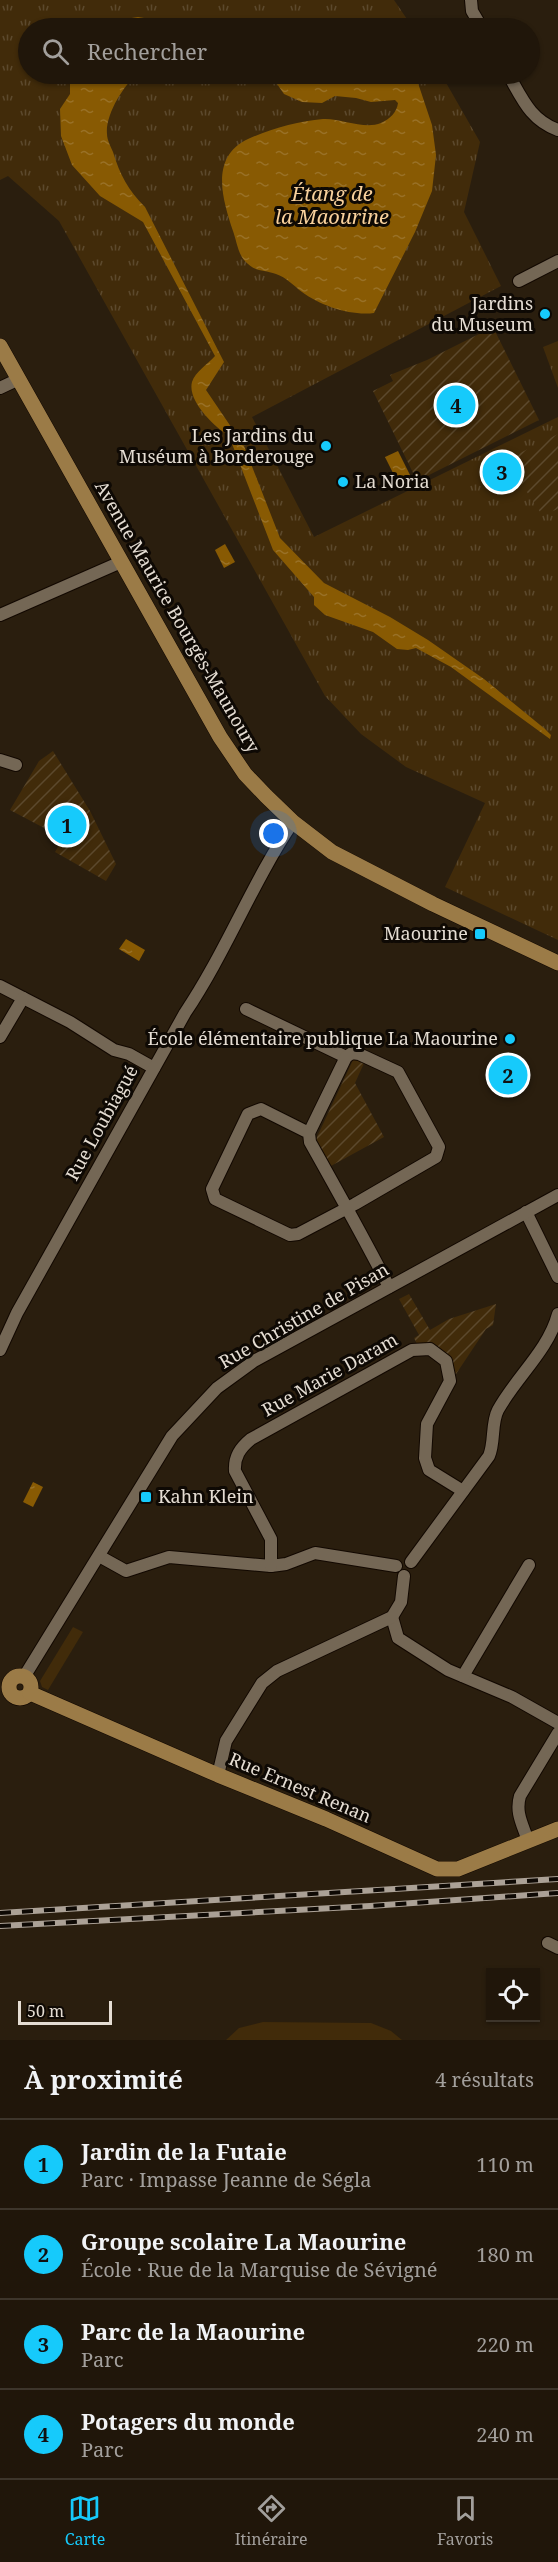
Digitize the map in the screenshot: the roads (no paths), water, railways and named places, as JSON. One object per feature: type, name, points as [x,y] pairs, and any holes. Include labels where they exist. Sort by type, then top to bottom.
[{"type":"street","points":[[471,0],[472,11],[476,18]]},
{"type":"street","points":[[514,84],[529,109],[544,125],[558,130]]},
{"type":"street","points":[[519,281],[558,261]]},
{"type":"street","name":"Avenue Maurice Bourgès-Maunoury","points":[[0,346],[226,747],[245,774],[293,822],[332,852],[358,867],[558,963]]},
{"type":"street","points":[[0,388],[19,379]]},
{"type":"street","points":[[0,615],[121,562]]},
{"type":"street","points":[[0,760],[16,765]]},
{"type":"street","name":"Rue Loubiagué","points":[[0,1350],[16,1313],[185,1013],[208,978],[293,822]]},
{"type":"street","points":[[0,986],[104,1044],[154,1068]]},
{"type":"street","points":[[0,1037],[23,998]]},
{"type":"street","points":[[246,1009],[349,1055],[359,1054],[398,1072],[439,1147],[436,1156],[298,1234],[290,1235],[215,1199],[212,1189],[248,1114],[261,1109],[309,1133]]},
{"type":"street","points":[[349,1055],[309,1133],[310,1142],[389,1287]]},
{"type":"street","name":"Rue Christine de Pisan","points":[[11,1679],[99,1556],[172,1436],[217,1388],[254,1361],[558,1195]]},
{"type":"street","points":[[526,1212],[558,1277]]},
{"type":"street","points":[[99,1556],[126,1571],[169,1557],[271,1566],[286,1564],[315,1553],[400,1571],[412,1570],[411,1562],[489,1456],[493,1447],[497,1412],[536,1356],[553,1328],[558,1314]]},
{"type":"street","name":"Rue Marie Daram","points":[[271,1566],[271,1539],[235,1471],[234,1462],[238,1452],[251,1440],[412,1350],[430,1349],[446,1361],[450,1381],[427,1424],[424,1458],[429,1470],[464,1491]]},
{"type":"street","points":[[463,1676],[529,1565]]},
{"type":"street","points":[[218,1775],[226,1741],[262,1683],[277,1671],[392,1617],[401,1602],[400,1571]]},
{"type":"street","points":[[392,1617],[398,1638],[448,1670],[512,1697],[558,1723]]},
{"type":"street","name":"Rue Ernest Renan","points":[[11,1679],[9,1690],[16,1698],[23,1698],[30,1692],[437,1869],[458,1869],[558,1829]]},
{"type":"street","points":[[528,1841],[517,1811],[517,1804],[558,1733]]},
{"type":"water","points":[[70,84],[128,84],[109,118],[108,141],[122,175],[129,188],[145,207],[224,362],[206,390],[244,446],[280,538],[324,583],[390,617],[428,640],[484,679],[545,729],[551,735],[550,739],[451,667],[416,648],[397,649],[373,632],[325,615],[314,605],[314,597],[273,550],[229,436],[203,413],[194,397],[192,382],[194,378],[215,356],[143,222],[100,196],[72,165],[61,136],[60,109],[70,94]]},
{"type":"water","name":"Étang de la Maourine","points":[[277,84],[418,84],[432,125],[436,155],[432,191],[415,232],[374,313],[356,313],[327,306],[302,292],[280,275],[256,269],[248,264],[240,254],[225,205],[222,179],[228,156],[248,139],[285,126],[323,119],[374,125],[390,117],[395,112],[398,103],[395,100],[371,102],[335,96],[322,103],[302,102],[284,94]]},
{"type":"water","points":[[398,451],[413,481],[400,487],[385,457]]},
{"type":"water","points":[[225,544],[235,562],[224,568],[215,550]]},
{"type":"water","points":[[126,939],[145,950],[139,961],[119,949]]},
{"type":"water","points":[[33,1482],[43,1487],[33,1507],[23,1502]]},
{"type":"railway","points":[[0,1913],[558,1879]]},
{"type":"railway","points":[[0,1926],[370,1906],[558,1893]]},
{"type":"place","name":"Jardins du Museum","points":[[545,314]]},
{"type":"place","name":"Potagers du monde","points":[[456,405]]},
{"type":"place","name":"Les Jardins du Muséum à Borderouge","points":[[326,446]]},
{"type":"place","name":"Parc de la Maourine","points":[[502,472]]},
{"type":"place","name":"La Noria","points":[[343,482]]},
{"type":"place","name":"Jardin de la Futaie","points":[[67,825]]},
{"type":"place","name":"Maourine","points":[[480,934]]},
{"type":"place","name":"École élémentaire publique La Maourine","points":[[510,1039]]},
{"type":"place","name":"Groupe scolaire La Maourine","points":[[508,1075]]},
{"type":"place","name":"Kahn Klein","points":[[146,1497]]}]
